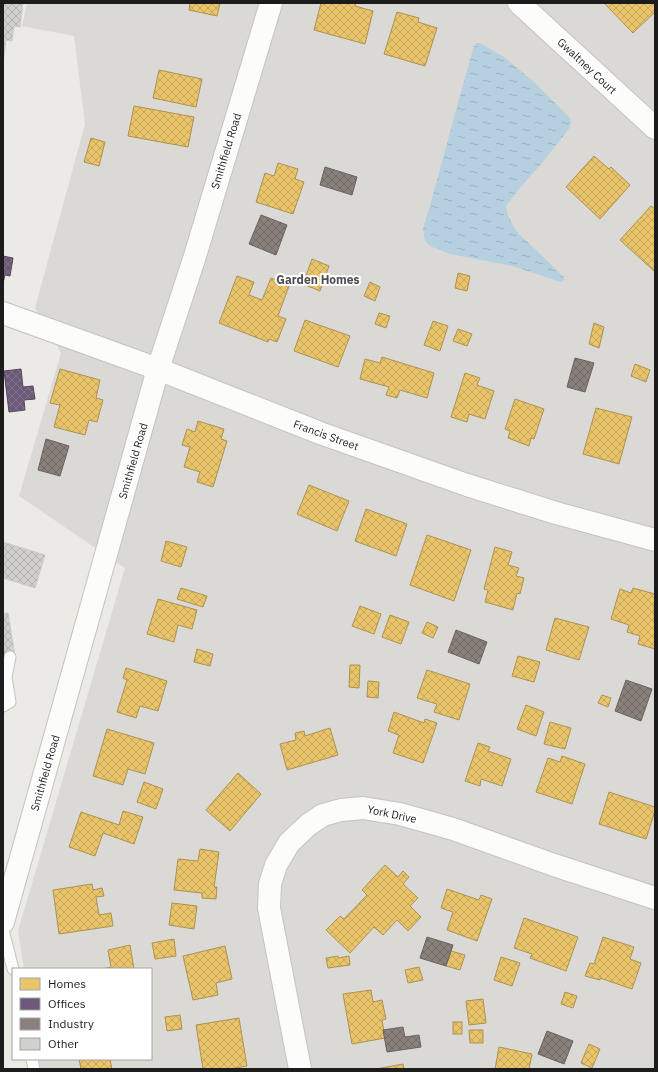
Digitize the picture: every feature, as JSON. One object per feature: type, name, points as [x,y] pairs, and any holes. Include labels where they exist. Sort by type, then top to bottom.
[{"type":"street","name":"Smithfield Road","points":[[3,922],[158,369],[271,3]]},
{"type":"street","name":"Gwaltney Court","points":[[519,3],[655,128]]},
{"type":"street","name":"Francis Street","points":[[3,313],[158,369],[320,433],[467,485],[556,513],[655,540]]},
{"type":"street","name":"York Drive","points":[[300,1069],[269,908],[270,884],[276,865],[290,843],[308,825],[323,815],[341,810],[363,808],[400,814],[453,829],[554,865],[655,898]]},
{"type":"lane","points":[[3,706],[10,702],[4,674],[10,657]]},
{"type":"lane","points":[[3,930],[14,968]]},
{"type":"shaded area","points":[[27,3],[655,3],[655,1069],[40,1069],[39,1060],[152,1060],[152,968],[24,968],[18,931],[125,568],[19,496],[61,353],[35,308],[85,124],[74,36],[22,26]]},
{"type":"water","points":[[476,43],[480,43],[504,57],[534,82],[570,118],[571,123],[569,129],[506,206],[508,215],[516,231],[564,277],[564,280],[561,282],[512,266],[450,254],[430,246],[425,241],[423,229],[467,69]]},
{"type":"building: Homes","points":[[190,3],[220,3],[217,16],[189,10]]},
{"type":"building: Homes","points":[[321,3],[356,3],[355,6],[373,11],[365,44],[314,30]]},
{"type":"building: Homes","points":[[604,3],[655,3],[655,12],[633,33]]},
{"type":"building: Homes","points":[[397,12],[419,18],[418,22],[437,28],[425,66],[384,54]]},
{"type":"building: Homes","points":[[159,70],[202,79],[196,107],[153,98]]},
{"type":"building: Homes","points":[[134,106],[194,117],[188,147],[128,136]]},
{"type":"building: Homes","points":[[91,138],[105,142],[99,166],[84,162]]},
{"type":"building: Homes","points":[[594,156],[609,169],[611,167],[630,185],[600,219],[566,187]]},
{"type":"building: Homes","points":[[278,163],[298,169],[295,179],[304,182],[293,214],[256,202],[265,173],[274,176]]},
{"type":"building: Homes","points":[[651,206],[655,209],[654,271],[620,240]]},
{"type":"building: Homes","points":[[312,259],[329,266],[320,291],[303,284]]},
{"type":"building: Homes","points":[[458,273],[470,276],[467,291],[455,288]]},
{"type":"building: Homes","points":[[237,276],[254,282],[249,295],[262,300],[271,278],[289,286],[278,316],[286,319],[277,342],[269,339],[268,342],[219,323]]},
{"type":"building: Homes","points":[[370,282],[380,287],[375,301],[364,296]]},
{"type":"building: Homes","points":[[379,313],[390,316],[386,328],[375,324]]},
{"type":"building: Homes","points":[[305,320],[350,336],[338,367],[294,351]]},
{"type":"building: Homes","points":[[433,321],[448,326],[440,351],[424,345]]},
{"type":"building: Homes","points":[[594,323],[604,327],[599,348],[589,344]]},
{"type":"building: Homes","points":[[458,329],[472,334],[467,346],[453,341]]},
{"type":"building: Homes","points":[[382,357],[434,373],[427,398],[400,390],[397,398],[386,395],[389,387],[360,379],[365,359],[380,363]]},
{"type":"building: Homes","points":[[635,364],[650,370],[646,382],[631,376]]},
{"type":"building: Homes","points":[[60,369],[100,380],[96,398],[103,400],[97,422],[89,420],[85,435],[54,427],[60,405],[50,403]]},
{"type":"building: Homes","points":[[465,373],[480,378],[477,385],[494,391],[485,419],[469,414],[467,422],[451,417]]},
{"type":"building: Homes","points":[[515,399],[544,409],[534,439],[531,438],[529,446],[508,438],[510,431],[505,429]]},
{"type":"building: Homes","points":[[596,408],[632,417],[619,464],[583,454]]},
{"type":"building: Homes","points":[[198,421],[224,429],[221,439],[227,441],[213,487],[197,482],[200,472],[184,467],[190,447],[182,445],[187,429],[195,432]]},
{"type":"building: Homes","points":[[309,485],[349,501],[337,531],[297,514]]},
{"type":"building: Homes","points":[[366,509],[407,524],[396,556],[355,541]]},
{"type":"building: Homes","points":[[427,535],[471,550],[454,601],[410,585]]},
{"type":"building: Homes","points":[[166,541],[187,547],[181,567],[161,561]]},
{"type":"building: Homes","points":[[495,547],[512,552],[508,565],[519,568],[516,576],[524,578],[520,594],[517,593],[513,610],[485,602],[488,590],[484,589]]},
{"type":"building: Homes","points":[[181,588],[207,596],[203,607],[177,599]]},
{"type":"building: Homes","points":[[633,588],[655,594],[655,649],[638,644],[640,636],[627,632],[629,625],[611,619],[620,589],[631,593]]},
{"type":"building: Homes","points":[[158,599],[197,610],[192,629],[178,625],[174,642],[147,634]]},
{"type":"building: Homes","points":[[360,606],[381,614],[374,634],[352,626]]},
{"type":"building: Homes","points":[[390,615],[409,622],[401,644],[382,637]]},
{"type":"building: Homes","points":[[555,618],[589,627],[579,660],[546,650]]},
{"type":"building: Homes","points":[[427,622],[438,627],[433,638],[422,633]]},
{"type":"building: Homes","points":[[197,649],[213,654],[210,666],[194,662]]},
{"type":"building: Homes","points":[[518,656],[540,662],[534,682],[512,676]]},
{"type":"building: Homes","points":[[350,665],[360,665],[359,688],[349,687]]},
{"type":"building: Homes","points":[[126,668],[167,681],[158,711],[140,706],[136,718],[117,712],[127,680],[123,678]]},
{"type":"building: Homes","points":[[427,670],[470,684],[459,720],[434,712],[437,704],[417,698]]},
{"type":"building: Homes","points":[[368,681],[379,682],[378,698],[367,697]]},
{"type":"building: Homes","points":[[602,695],[611,698],[608,707],[598,703]]},
{"type":"building: Homes","points":[[526,705],[544,712],[536,736],[517,729]]},
{"type":"building: Homes","points":[[394,712],[424,723],[425,719],[437,723],[423,763],[393,753],[399,735],[388,731]]},
{"type":"building: Homes","points":[[550,722],[571,728],[565,749],[544,744]]},
{"type":"building: Homes","points":[[330,728],[338,755],[287,770],[280,744],[296,740],[295,733],[304,731],[305,736]]},
{"type":"building: Homes","points":[[107,729],[154,743],[145,774],[128,769],[123,785],[93,776]]},
{"type":"building: Homes","points":[[478,743],[490,747],[488,751],[511,759],[502,786],[481,779],[480,786],[465,781]]},
{"type":"building: Homes","points":[[562,756],[585,764],[572,804],[536,792],[548,758],[560,762]]},
{"type":"building: Homes","points":[[238,773],[261,794],[230,831],[206,810]]},
{"type":"building: Homes","points":[[144,782],[163,789],[156,809],[137,802]]},
{"type":"building: Homes","points":[[609,792],[655,807],[646,839],[599,824]]},
{"type":"building: Homes","points":[[123,811],[143,817],[134,844],[103,833],[95,856],[69,847],[81,812],[119,825]]},
{"type":"building: Homes","points":[[200,849],[219,852],[214,887],[217,887],[216,899],[202,898],[202,893],[174,890],[178,859],[198,861]]},
{"type":"building: Homes","points":[[385,865],[398,877],[403,871],[409,877],[403,884],[418,898],[410,906],[421,917],[408,931],[397,920],[383,935],[374,927],[350,953],[326,930],[340,916],[344,919],[367,895],[362,890]]},
{"type":"building: Homes","points":[[92,884],[93,890],[102,888],[104,896],[96,897],[99,915],[111,913],[113,926],[59,934],[53,890]]},
{"type":"building: Homes","points":[[447,889],[479,900],[481,895],[492,899],[477,941],[447,930],[453,912],[441,908]]},
{"type":"building: Homes","points":[[172,903],[197,906],[194,929],[169,925]]},
{"type":"building: Homes","points":[[524,918],[578,937],[566,971],[530,958],[532,954],[514,948]]},
{"type":"building: Homes","points":[[603,937],[634,947],[630,959],[641,963],[632,989],[600,978],[600,980],[585,976],[590,963],[594,964]]},
{"type":"building: Homes","points":[[174,939],[176,956],[155,959],[152,943]]},
{"type":"building: Homes","points":[[130,945],[134,968],[106,968],[111,967],[108,950]]},
{"type":"building: Homes","points":[[225,946],[232,979],[216,983],[218,995],[193,1000],[183,956]]},
{"type":"building: Homes","points":[[451,951],[465,955],[460,970],[446,966]]},
{"type":"building: Homes","points":[[338,956],[338,958],[349,956],[350,965],[328,968],[326,958]]},
{"type":"building: Homes","points":[[501,957],[520,963],[512,986],[494,980]]},
{"type":"building: Homes","points":[[419,967],[423,980],[408,983],[405,970]]},
{"type":"building: Homes","points":[[371,990],[373,1002],[382,1000],[386,1019],[382,1020],[385,1038],[352,1044],[343,994]]},
{"type":"building: Homes","points":[[565,992],[577,996],[573,1008],[561,1004]]},
{"type":"building: Homes","points":[[483,999],[486,1023],[469,1025],[466,1001]]},
{"type":"building: Homes","points":[[180,1015],[182,1029],[167,1031],[165,1017]]},
{"type":"building: Homes","points":[[239,1018],[247,1066],[230,1069],[203,1069],[196,1025]]},
{"type":"building: Homes","points":[[453,1022],[462,1022],[462,1034],[453,1034]]},
{"type":"building: Homes","points":[[469,1030],[483,1030],[483,1043],[470,1043]]},
{"type":"building: Homes","points":[[589,1044],[600,1049],[592,1068],[581,1063]]},
{"type":"building: Homes","points":[[499,1047],[532,1054],[529,1069],[495,1069]]},
{"type":"building: Homes","points":[[79,1060],[110,1060],[112,1069],[81,1069]]},
{"type":"building: Homes","points":[[403,1064],[404,1069],[376,1069]]},
{"type":"building: Offices","points":[[3,256],[13,258],[10,276],[5,275],[3,283]]},
{"type":"building: Offices","points":[[21,369],[23,387],[33,386],[35,399],[24,400],[25,410],[9,412],[4,371]]},
{"type":"building: Industry","points":[[325,167],[357,177],[352,195],[320,185]]},
{"type":"building: Industry","points":[[261,215],[287,225],[276,255],[249,244]]},
{"type":"building: Industry","points":[[575,358],[594,363],[585,392],[567,387]]},
{"type":"building: Industry","points":[[46,439],[69,446],[60,476],[38,470]]},
{"type":"building: Industry","points":[[456,630],[487,642],[479,664],[448,652]]},
{"type":"building: Industry","points":[[626,680],[652,689],[641,721],[615,711]]},
{"type":"building: Industry","points":[[427,937],[453,945],[446,966],[420,958]]},
{"type":"building: Industry","points":[[403,1027],[405,1037],[419,1035],[421,1047],[387,1052],[383,1030]]},
{"type":"building: Industry","points":[[547,1031],[573,1041],[564,1064],[538,1054]]},
{"type":"building: Other","points":[[3,3],[23,3],[20,27],[14,26],[12,41],[6,40],[3,63]]},
{"type":"building: Other","points":[[3,542],[45,555],[35,588],[3,578]]},
{"type":"building: Other","points":[[8,613],[15,656],[3,658],[3,614]]},
{"type":"district","name":"Garden Homes","points":[[318,279]]}]
